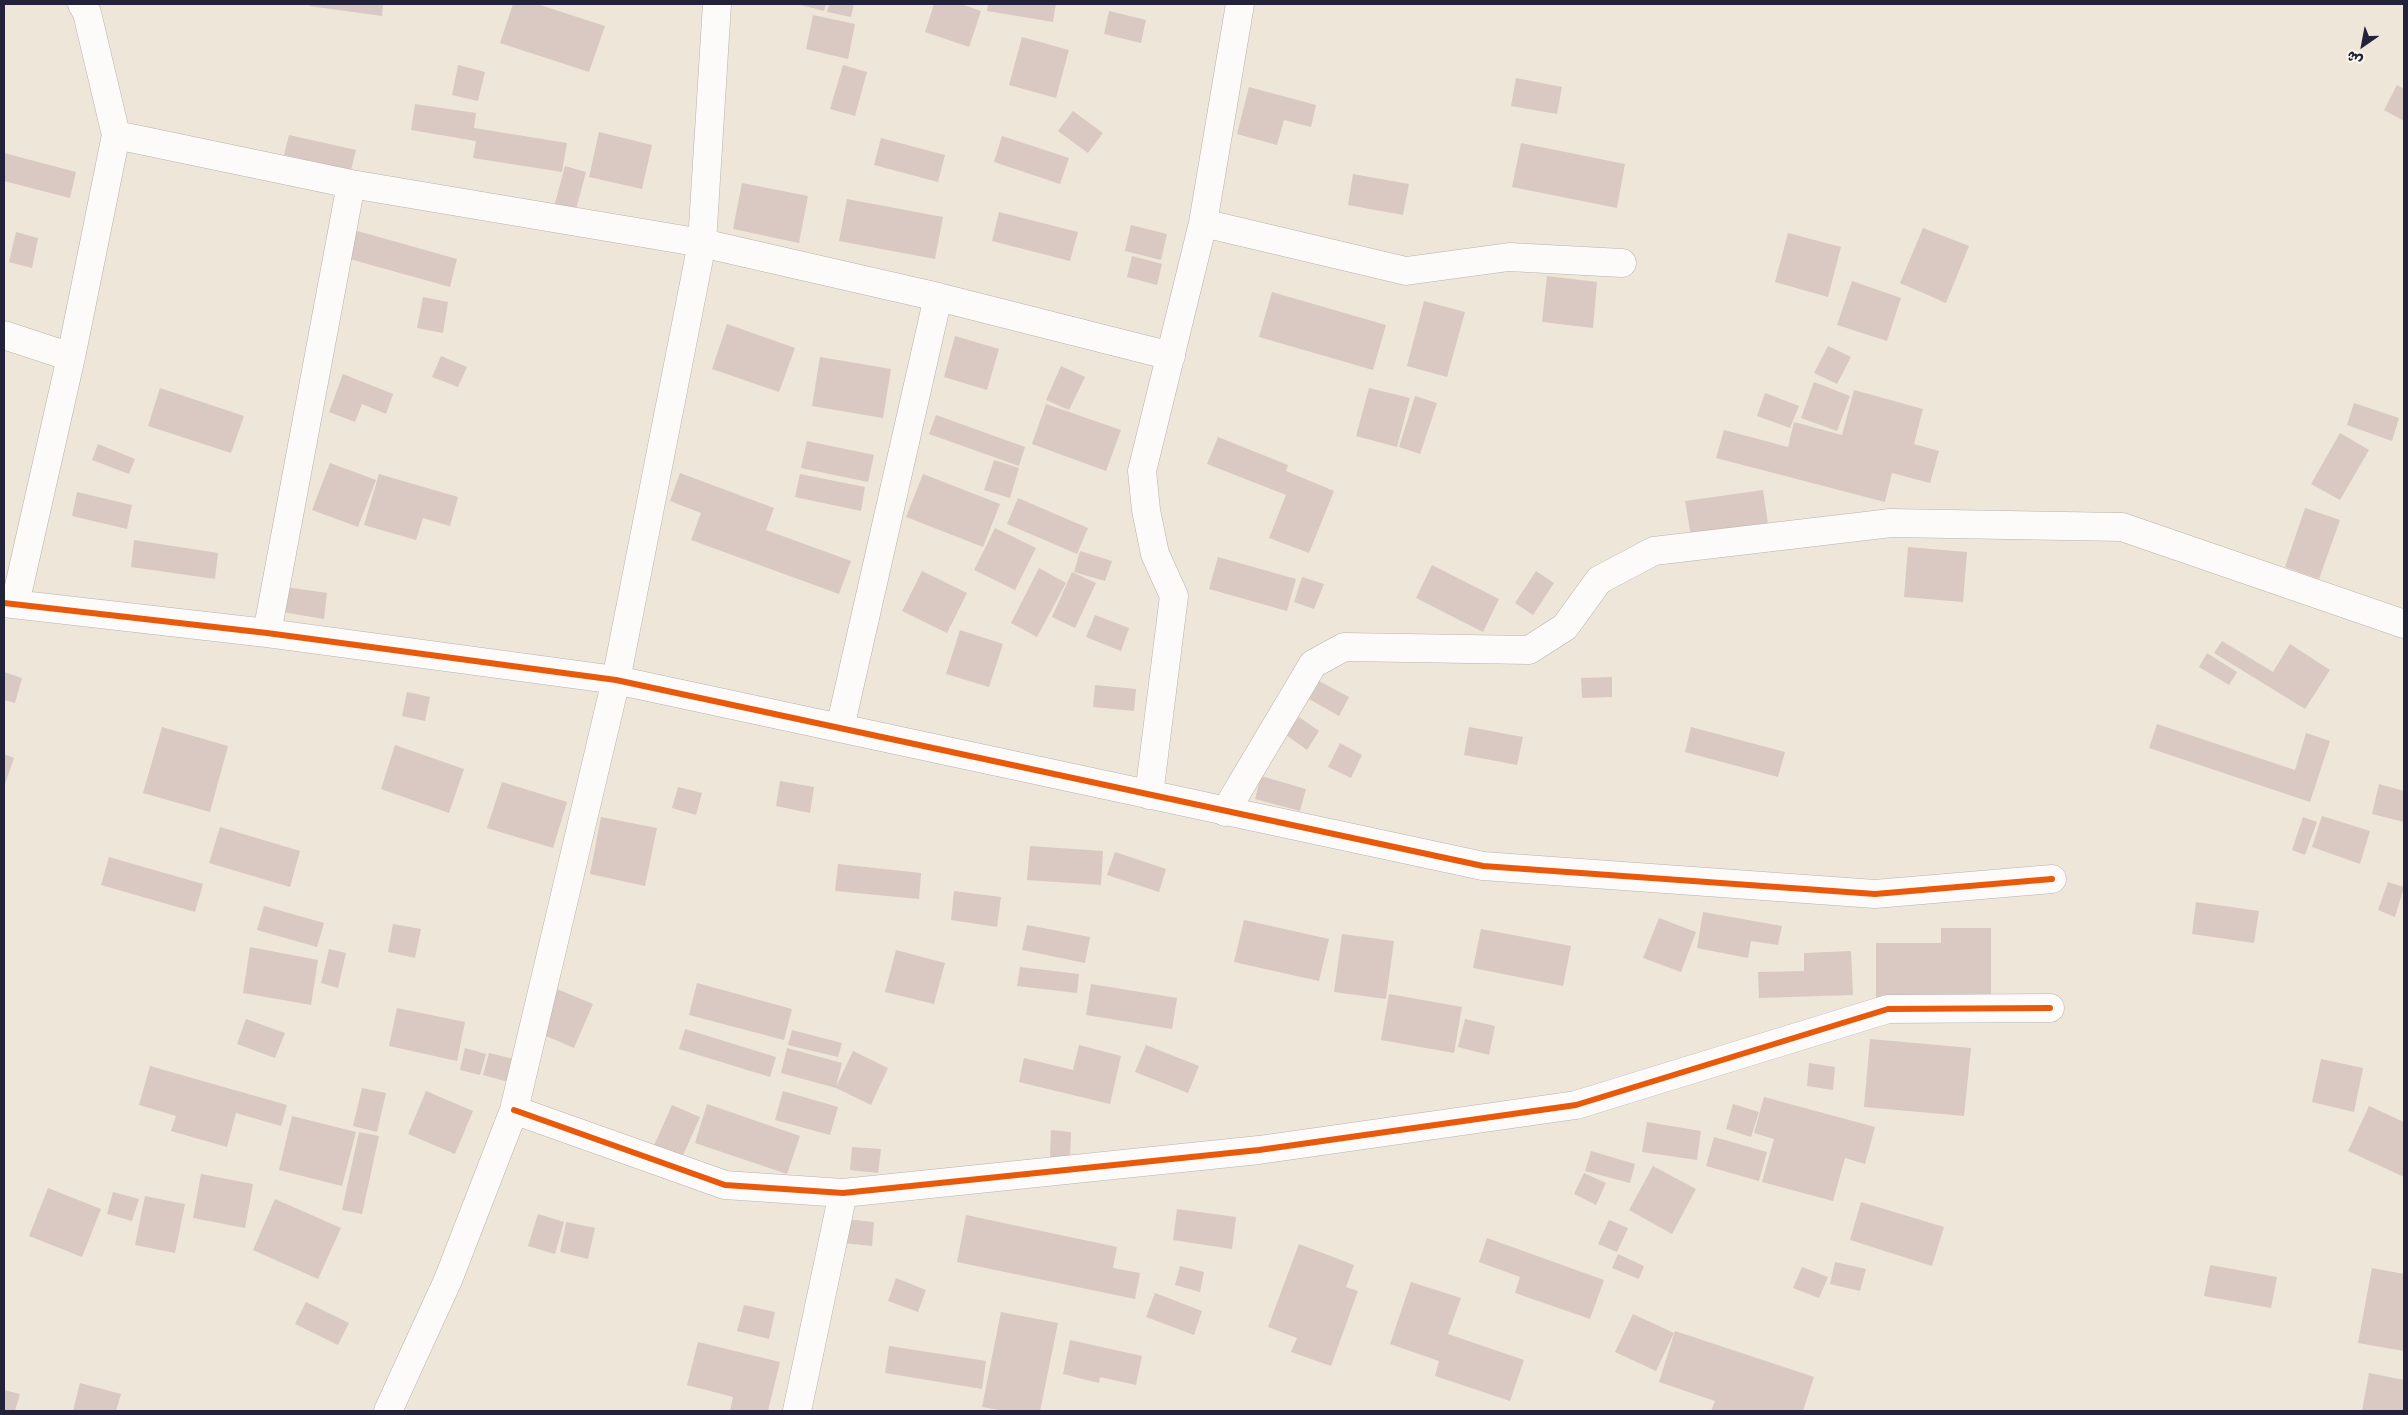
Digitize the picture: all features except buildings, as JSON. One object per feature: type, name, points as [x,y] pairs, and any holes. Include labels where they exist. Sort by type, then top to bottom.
[{"type":"street","points":[[82,4],[88,13],[116,135],[71,357],[10,603],[267,633],[616,680],[1483,866],[1875,894],[2052,880]]},
{"type":"street","points":[[388,1411],[448,1280],[514,1110],[616,680],[702,243],[717,4]]},
{"type":"street","points":[[1149,795],[1174,596],[1155,554],[1146,510],[1142,471],[1203,223],[1240,4]]},
{"type":"street","points":[[116,135],[351,184],[702,243],[938,297],[1171,356]]},
{"type":"street","points":[[267,633],[351,184]]},
{"type":"street","points":[[1203,223],[1406,271],[1509,257],[1622,263]]},
{"type":"street","points":[[840,728],[938,297]]},
{"type":"street","points":[[4,335],[71,357]]},
{"type":"street","points":[[1225,812],[1313,664],[1344,647],[1529,650],[1565,627],[1599,580],[1654,551],[1891,523],[2122,527],[2404,624]]},
{"type":"street","points":[[514,1110],[725,1185],[843,1193],[1259,1150],[1576,1105],[1888,1009],[2050,1008]]},
{"type":"street","points":[[797,1411],[843,1193]]},
{"type":"cycle path","points":[[4,603],[267,633],[616,680],[1483,866],[1875,894],[2052,879]]},
{"type":"cycle path","points":[[514,1110],[725,1185],[843,1193],[1259,1150],[1576,1105],[1888,1009],[2050,1008]]}]
